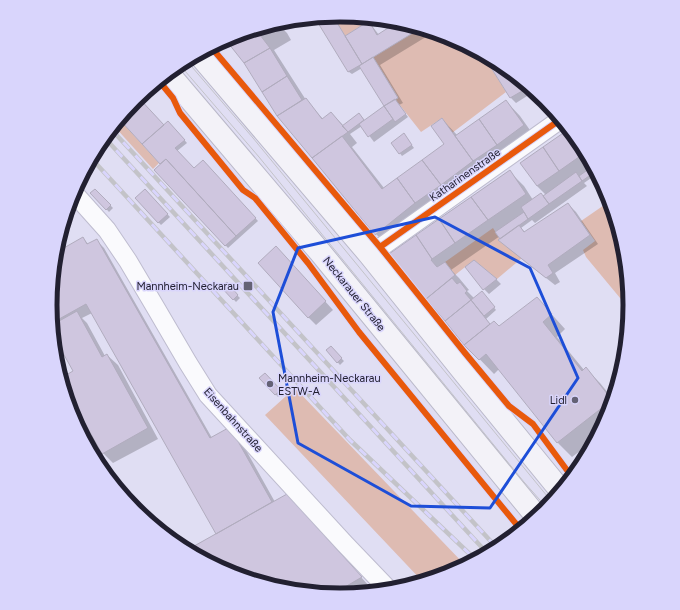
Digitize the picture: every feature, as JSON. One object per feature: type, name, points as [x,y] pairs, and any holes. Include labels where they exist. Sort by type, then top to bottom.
[{"type":"main road","points":[[202,58],[370,255],[557,487]]},
{"type":"main road","name":"Neckarauer Straße","points":[[172,77],[320,252],[533,512]]},
{"type":"street","name":"Katharinenstraße","points":[[370,255],[556,122]]},
{"type":"street","name":"Eisenbahnstraße","points":[[79,198],[107,230],[208,395],[384,585]]},
{"type":"highlighted area","points":[[435,217],[530,268],[578,378],[490,508],[411,506],[298,443],[273,312],[298,248]]},
{"type":"shaded area","points":[[337,22],[365,23],[345,36]]},
{"type":"shaded area","points":[[413,32],[431,37],[465,51],[482,60],[490,66],[506,92],[452,133],[442,118],[421,132],[395,99],[398,97],[373,57]]},
{"type":"shaded area","points":[[123,123],[159,163],[153,169],[118,130]]},
{"type":"shaded area","points":[[604,205],[618,250],[621,268],[623,301],[586,257],[583,250],[595,241],[581,221]]},
{"type":"shaded area","points":[[493,228],[500,239],[522,258],[497,279],[474,260],[455,275],[445,262]]},
{"type":"shaded area","points":[[295,388],[461,561],[418,577],[265,415]]},
{"type":"building","points":[[337,22],[362,64],[348,72],[318,23]]},
{"type":"building","points":[[365,23],[371,24],[377,35],[391,26],[414,32],[362,64],[345,36]]},
{"type":"building","points":[[263,33],[260,35],[270,48],[244,63],[230,45]]},
{"type":"building","points":[[270,48],[287,76],[262,92],[244,63]]},
{"type":"building","points":[[373,57],[398,98],[384,106],[359,66]]},
{"type":"building","points":[[490,66],[512,80],[524,90],[510,98]]},
{"type":"building","points":[[287,76],[302,100],[277,116],[262,92]]},
{"type":"building","points":[[306,98],[322,119],[331,112],[348,132],[312,158],[277,116]]},
{"type":"building","points":[[395,99],[406,114],[395,122],[384,106]]},
{"type":"building","points":[[506,100],[524,125],[497,145],[479,119]]},
{"type":"building","points":[[143,102],[164,125],[142,144],[123,123]]},
{"type":"building","points":[[384,106],[393,119],[368,137],[359,124]]},
{"type":"building","points":[[359,113],[364,120],[348,132],[342,126]]},
{"type":"building","points":[[442,118],[473,161],[441,185],[422,160],[444,144],[431,126]]},
{"type":"building","points":[[479,119],[497,145],[473,161],[455,136]]},
{"type":"building","points":[[168,121],[185,140],[175,148],[194,168],[203,160],[256,218],[236,236],[166,159],[160,164],[142,144]]},
{"type":"building","points":[[564,132],[580,156],[559,171],[543,147]]},
{"type":"building","points":[[404,133],[412,145],[399,154],[391,143]]},
{"type":"building","points":[[342,136],[382,189],[397,178],[415,203],[375,235],[312,158]]},
{"type":"building","points":[[543,147],[559,171],[537,186],[520,163]]},
{"type":"building","points":[[166,159],[236,236],[225,246],[154,170]]},
{"type":"building","points":[[422,160],[441,185],[415,203],[397,178]]},
{"type":"building","points":[[510,170],[526,194],[488,220],[471,197]]},
{"type":"building","points":[[588,170],[591,175],[582,181],[579,176]]},
{"type":"building","points":[[576,172],[582,181],[549,204],[543,196]]},
{"type":"building","points":[[95,189],[111,205],[106,210],[90,193]]},
{"type":"building","points":[[145,189],[168,214],[158,223],[135,198]]},
{"type":"building","points":[[541,193],[549,204],[528,219],[521,207]]},
{"type":"building","points":[[471,197],[488,220],[455,243],[439,219]]},
{"type":"building","points":[[568,203],[590,235],[548,265],[553,273],[546,278],[498,240],[519,225],[524,232]]},
{"type":"building","points":[[524,212],[528,219],[500,239],[495,232]]},
{"type":"building","points":[[439,219],[455,243],[432,259],[416,235]]},
{"type":"building","points":[[416,235],[437,267],[445,262],[455,275],[426,299],[389,254]]},
{"type":"building","points":[[83,237],[87,244],[97,239],[210,438],[230,427],[272,502],[216,534],[86,304],[58,320],[59,268],[62,249]]},
{"type":"building","points":[[276,246],[326,301],[308,318],[258,263]]},
{"type":"building","points":[[474,260],[497,279],[483,290],[465,267]]},
{"type":"building","points":[[452,278],[457,284],[460,282],[467,291],[465,293],[471,300],[445,321],[426,299]]},
{"type":"building","points":[[227,282],[238,295],[233,300],[221,287]]},
{"type":"building","points":[[482,291],[495,307],[484,316],[471,300]]},
{"type":"building","points":[[537,297],[552,314],[543,322],[582,371],[586,367],[608,395],[604,407],[557,443],[486,354],[479,360],[464,345],[494,321],[499,326]]},
{"type":"building","points":[[471,300],[490,324],[464,345],[445,321]]},
{"type":"building","points":[[77,311],[102,357],[107,354],[148,428],[102,454],[78,411],[72,396],[66,375],[73,371],[60,347],[58,322]]},
{"type":"building","points":[[331,346],[342,358],[337,363],[326,350]]},
{"type":"building","name":"Mannheim-Neckarau ESTW-A","points":[[265,373],[281,390],[275,395],[259,378]]},
{"type":"building","points":[[287,494],[362,577],[344,588],[303,586],[285,583],[249,573],[215,559],[193,547]]},
{"type":"tram line","points":[[191,65],[253,138],[548,497]]},
{"type":"tram line","points":[[184,70],[259,157],[542,503]]},
{"type":"railway","points":[[115,133],[492,543]]},
{"type":"railway","points":[[109,142],[483,549]]},
{"type":"railway","points":[[95,163],[350,440],[471,555]]},
{"type":"cycle path","points":[[215,51],[380,247],[509,406],[533,424],[568,472]]},
{"type":"cycle path","points":[[162,85],[173,98],[180,113],[243,190],[255,198],[308,263],[359,332],[517,526]]},
{"type":"cycle path","points":[[380,247],[556,122]]},
{"type":"place","name":"Mannheim-Neckarau","points":[[248,286]]},
{"type":"place","name":"Mannheim-Neckarau ESTW-A","points":[[270,384]]},
{"type":"place","name":"Lidl","points":[[575,400]]}]
